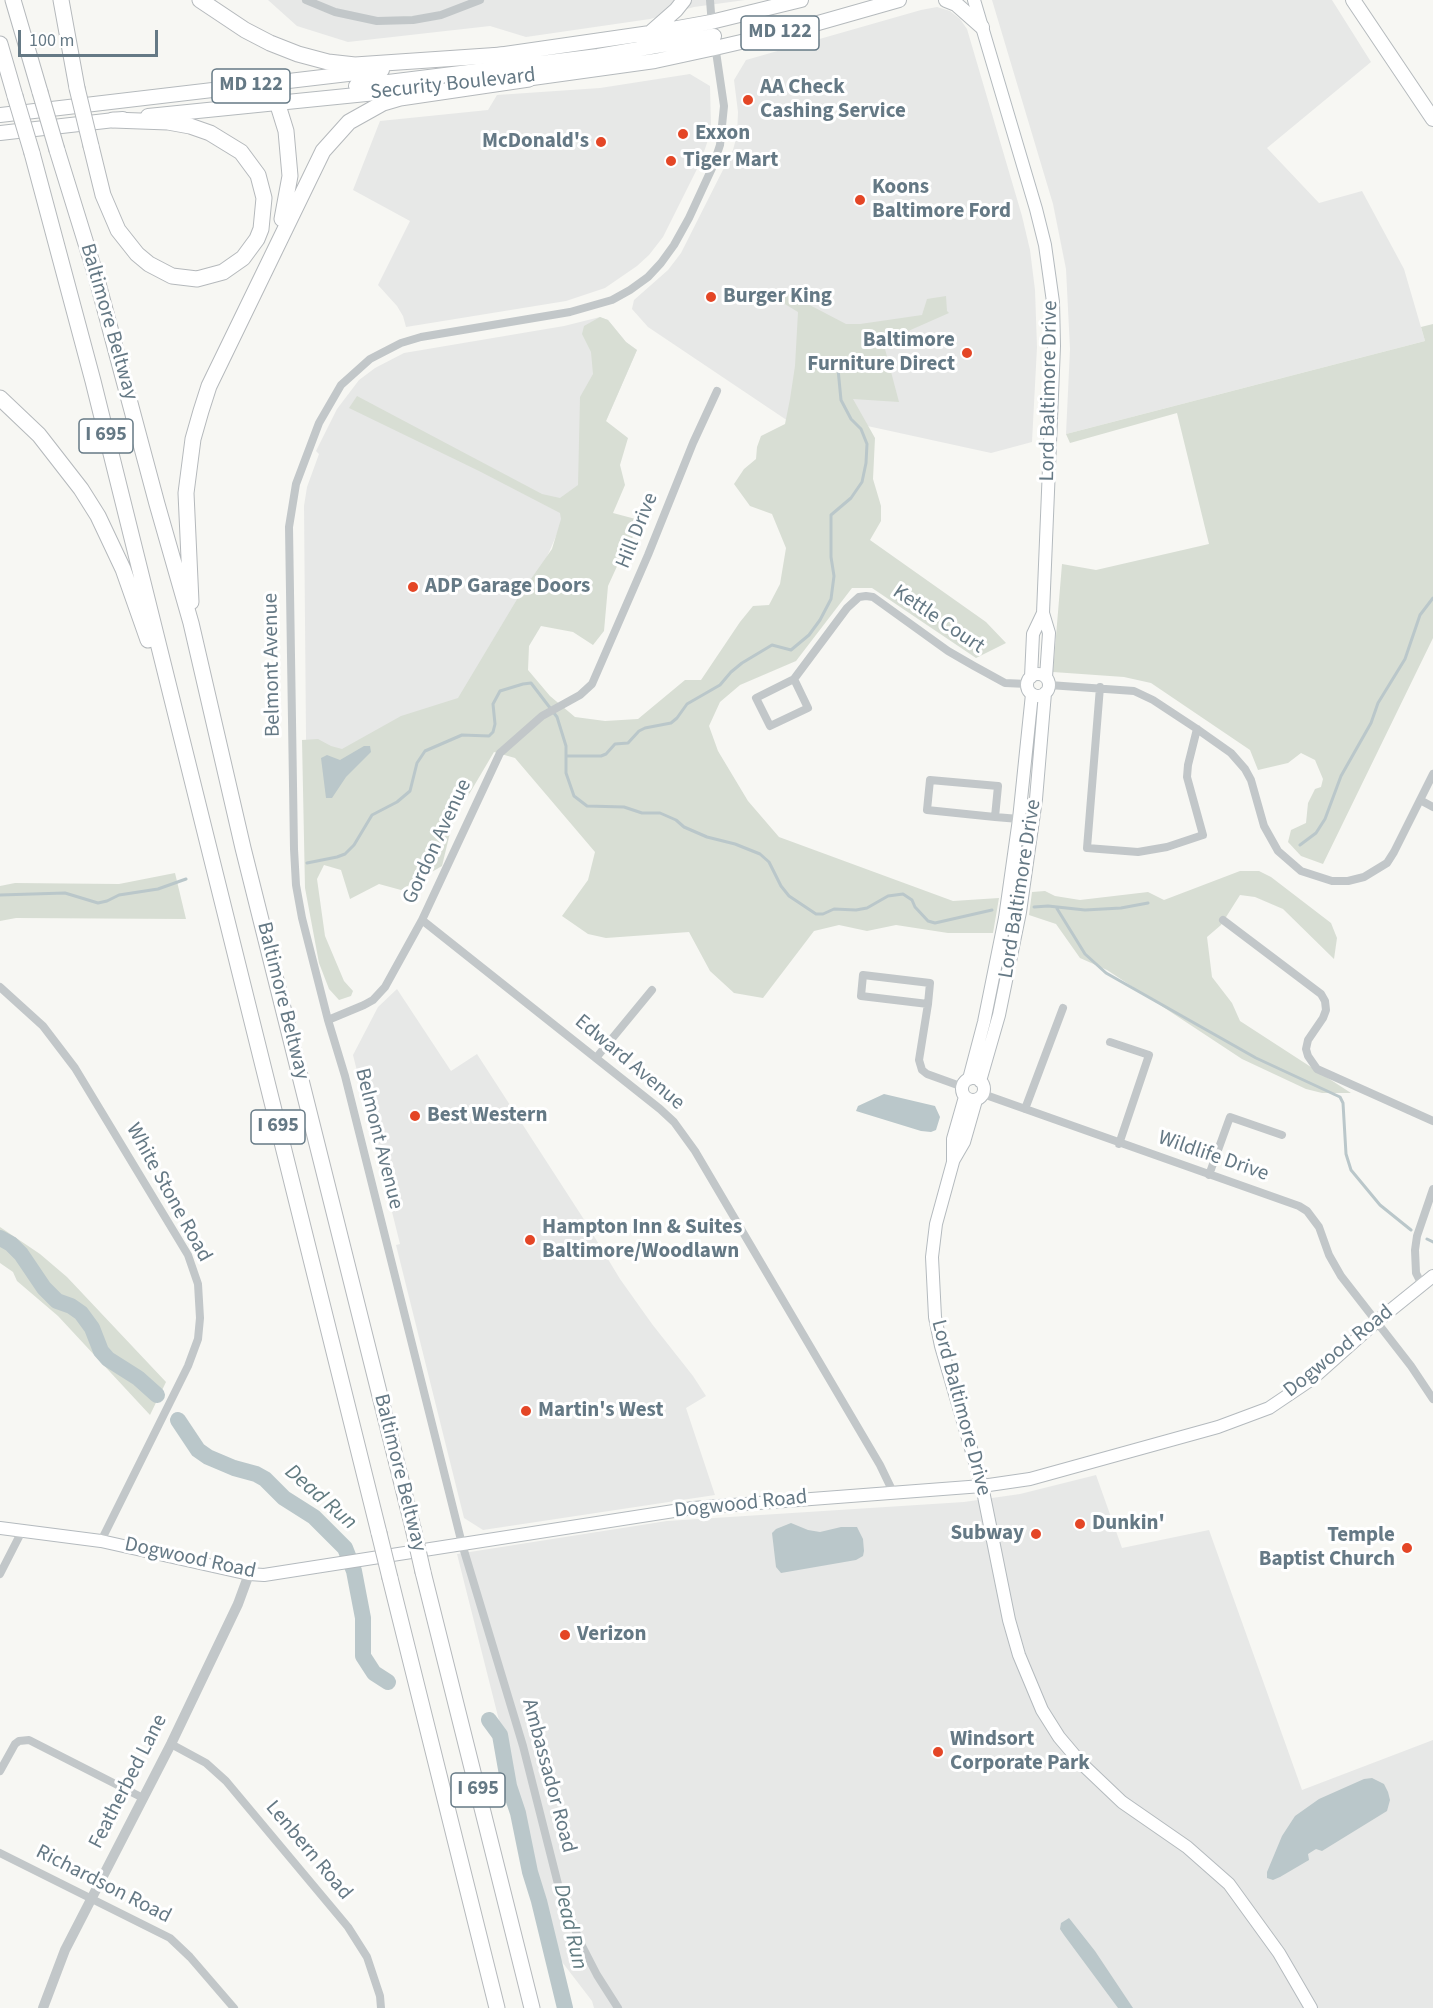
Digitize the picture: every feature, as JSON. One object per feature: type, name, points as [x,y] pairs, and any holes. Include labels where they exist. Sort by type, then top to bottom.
[{"type":"highway","name":"Baltimore Beltway","points":[[13,0],[96,276],[191,623],[243,848],[532,2008]]},
{"type":"highway","points":[[18,0],[26,44]]},
{"type":"highway","points":[[61,0],[77,88],[103,195],[118,230],[137,254],[149,264],[172,276],[197,279],[223,272],[243,258],[257,239],[261,229],[264,198],[258,175],[241,152],[210,133],[190,126],[168,122],[113,120]]},
{"type":"highway","points":[[200,0],[245,30],[270,43],[328,62],[355,65],[502,55]]},
{"type":"highway","name":"Baltimore Beltway","points":[[0,44],[32,153],[93,381],[497,2008]]},
{"type":"highway","points":[[0,52],[7,67]]},
{"type":"highway","points":[[191,623],[186,515],[193,439],[210,386],[323,151],[349,122],[382,103],[400,98],[529,79]]},
{"type":"highway","points":[[261,85],[277,102],[286,131],[290,176],[275,248]]},
{"type":"highway","points":[[0,398],[32,428],[60,460],[98,516],[123,569],[177,721]]},
{"type":"main road","points":[[650,33],[684,0]]},
{"type":"main road","name":"Security Boulevard","points":[[0,115],[502,55],[711,22],[801,0]]},
{"type":"main road","name":"Security Boulevard","points":[[0,133],[277,102],[529,79],[644,62],[715,42],[797,29],[899,0]]},
{"type":"main road","points":[[946,0],[956,4],[982,27]]},
{"type":"main road","name":"Lord Baltimore Drive","points":[[974,0],[1045,245],[1053,302],[1054,346],[1042,613],[1033,634],[1019,819],[997,962],[964,1142],[953,1161],[936,1224],[932,1257],[933,1298],[941,1346],[982,1486],[1009,1620],[1019,1655],[1030,1685],[1053,1728],[1081,1764],[1102,1785],[1122,1802],[1187,1847],[1229,1884],[1280,1953],[1311,2008]]},
{"type":"main road","points":[[1347,0],[1361,7]]},
{"type":"main road","points":[[1353,0],[1361,7],[1433,119]]},
{"type":"main road","points":[[277,102],[284,94],[715,42]]},
{"type":"main road","name":"Lord Baltimore Drive","points":[[973,1090],[999,1016],[1020,912],[1047,685],[1049,633],[1042,613]]},
{"type":"main road","points":[[1040,674],[1047,685],[1039,696],[1030,685],[1040,674]]},
{"type":"main road","name":"Dogwood Road","points":[[0,1527],[101,1541],[249,1574],[273,1574],[693,1508],[982,1486],[1029,1479],[1062,1472],[1248,1417],[1269,1408],[1312,1378],[1433,1276]]},
{"type":"street","points":[[306,0],[335,12],[377,21],[413,20],[441,15],[480,0]]},
{"type":"street","name":"Belmont Avenue","points":[[462,1544],[345,1076],[302,918],[296,885],[292,808],[289,527],[296,484],[319,423],[341,385],[362,365],[382,351],[421,338],[570,312],[612,300],[648,277],[674,245],[714,166],[720,145],[724,106],[715,42],[704,0]]},
{"type":"street","name":"Belmont Avenue","points":[[710,0],[711,22]]},
{"type":"street","name":"Hill Drive","points":[[592,684],[648,555],[683,465],[717,391]]},
{"type":"street","name":"Kettle Court","points":[[794,679],[808,708],[770,726],[756,698],[794,679],[852,602],[859,597],[866,596],[873,597],[948,651],[1005,683],[1030,685]]},
{"type":"street","name":"Gordon Avenue","points":[[328,1020],[364,1005],[379,995],[422,920],[500,753],[525,730],[592,684]]},
{"type":"street","points":[[1047,685],[1122,689],[1143,695],[1197,729],[1231,753],[1245,770],[1251,780],[1264,826],[1278,851],[1301,871],[1332,881],[1348,881],[1364,877],[1387,863],[1433,774]]},
{"type":"street","points":[[1100,687],[1086,848],[1138,852],[1167,848],[1203,835],[1187,777],[1197,729]]},
{"type":"street","points":[[995,817],[998,786],[930,780],[927,810],[995,817],[1019,819]]},
{"type":"street","points":[[1420,800],[1433,807]]},
{"type":"street","name":"Edward Avenue","points":[[422,920],[660,1109],[685,1136],[880,1465],[893,1492]]},
{"type":"street","points":[[1223,920],[1321,994],[1326,1010],[1308,1040],[1306,1049],[1317,1069],[1433,1121]]},
{"type":"street","name":"Wildlife Drive","points":[[928,1004],[861,996],[864,975],[930,983],[928,1004],[920,1060],[922,1070],[927,1074],[1299,1206],[1307,1211],[1319,1227],[1329,1255],[1338,1271],[1411,1366],[1433,1400]]},
{"type":"street","name":"White Stone Road","points":[[0,987],[44,1026],[75,1068],[188,1255],[198,1284],[200,1318],[198,1340],[188,1366],[101,1541]]},
{"type":"street","points":[[596,1058],[652,990]]},
{"type":"street","points":[[1025,1109],[1063,1008]]},
{"type":"street","points":[[1110,1042],[1149,1055],[1119,1143]]},
{"type":"street","points":[[1209,1175],[1230,1117],[1282,1135]]},
{"type":"street","points":[[1422,1285],[1416,1274],[1415,1250],[1433,1189]]},
{"type":"street","points":[[0,1574],[23,1529]]},
{"type":"street","name":"Ambassador Road","points":[[462,1544],[523,1746],[565,1907],[589,1962],[618,2008]]},
{"type":"street","name":"Featherbed Lane","points":[[43,2008],[65,1950],[171,1744],[249,1574]]},
{"type":"street","points":[[0,1771],[15,1744],[29,1740],[143,1798]]},
{"type":"street","name":"Lenbern Road","points":[[171,1744],[207,1763],[226,1781],[348,1927],[367,1957],[380,1996],[381,2008]]},
{"type":"street","name":"Richardson Road","points":[[0,1852],[170,1938],[190,1957],[234,2008]]},
{"type":"shaded area","points":[[268,0],[745,0],[694,7],[650,19],[526,37],[490,26],[348,42],[297,26]]},
{"type":"shaded area","points":[[992,0],[1332,0],[1371,62],[1267,148],[1319,203],[1362,191],[1404,269],[1425,341],[1066,434],[1070,349],[1066,269],[1053,204]]},
{"type":"shaded area","points":[[937,7],[950,11],[967,29],[1022,216],[1030,250],[1035,290],[1037,347],[1032,442],[991,453],[808,413],[794,425],[648,327],[632,309],[634,300],[668,270],[681,253],[733,150],[737,135],[738,112],[734,80],[746,60]]},
{"type":"shaded area","points":[[690,74],[710,86],[711,127],[707,143],[700,163],[663,237],[637,266],[605,288],[566,301],[406,327],[397,306],[378,285],[410,221],[353,190],[380,121],[488,110],[497,95],[600,88]]},
{"type":"shaded area","points":[[779,289],[846,324],[922,315],[927,299],[946,296],[949,313],[906,332],[885,349],[899,402],[853,399],[875,438],[873,479],[881,506],[881,521],[870,540],[986,622],[1006,643],[976,658],[872,588],[852,588],[796,661],[740,685],[720,702],[709,726],[718,751],[748,801],[779,837],[953,901],[999,898],[993,933],[948,933],[896,925],[867,931],[839,925],[814,931],[763,998],[734,993],[710,971],[689,932],[606,938],[588,934],[562,916],[588,880],[595,852],[515,758],[494,752],[468,796],[457,804],[442,866],[401,890],[379,884],[350,899],[341,870],[324,865],[317,879],[325,936],[344,981],[353,991],[351,996],[339,1000],[329,989],[319,963],[305,888],[302,740],[318,739],[342,749],[401,716],[458,698],[519,596],[552,549],[561,519],[560,513],[349,408],[357,396],[542,494],[560,498],[578,485],[580,397],[593,374],[591,352],[582,334],[584,326],[600,317],[608,320],[626,342],[637,350],[606,421],[628,438],[620,465],[625,485],[613,513],[643,521],[624,551],[608,586],[604,631],[593,645],[573,632],[541,626],[529,646],[528,670],[550,696],[575,717],[605,721],[638,719],[685,680],[701,680],[753,606],[769,605],[780,584],[786,548],[772,514],[750,506],[734,484],[744,469],[756,459],[761,436],[785,424],[795,366],[798,312],[775,298]]},
{"type":"shaded area","points":[[600,317],[608,320],[626,342],[637,350],[469,736],[307,852],[304,506],[307,487],[319,454],[316,451],[337,409],[359,380],[375,368],[404,353],[564,326]]},
{"type":"shaded area","points":[[1433,324],[1433,638],[1323,864],[1301,856],[1288,842],[1291,830],[1306,823],[1308,803],[1315,789],[1321,787],[1323,779],[1315,760],[1301,753],[1288,763],[1258,770],[1250,750],[1151,683],[1124,677],[1053,672],[1062,564],[1096,570],[1209,544],[1177,413],[1070,443],[1066,434],[1425,341],[1421,327]]},
{"type":"shaded area","points":[[364,746],[370,746],[371,752],[346,777],[332,798],[326,798],[321,758],[327,755],[340,760]]},
{"type":"shaded area","points":[[1240,871],[1259,871],[1271,877],[1331,923],[1337,938],[1334,959],[1283,909],[1255,897],[1240,895],[1221,925],[1207,937],[1212,977],[1232,1003],[1240,1021],[1351,1093],[1322,1093],[1306,1089],[1242,1059],[1107,970],[1080,958],[1056,924],[1029,915],[1032,892],[1045,891],[1055,896],[1080,900],[1148,892],[1164,900]]},
{"type":"shaded area","points":[[175,873],[186,919],[16,918],[0,921],[0,886],[15,883],[119,884]]},
{"type":"shaded area","points":[[397,989],[451,1071],[477,1054],[620,1279],[706,1396],[686,1408],[715,1495],[483,1530],[464,1518],[396,1245],[400,1244],[353,1055],[378,1007]]},
{"type":"shaded area","points":[[884,1094],[935,1106],[940,1117],[936,1130],[921,1131],[856,1111],[858,1106]]},
{"type":"shaded area","points":[[0,1227],[40,1254],[67,1277],[166,1382],[150,1415],[58,1316],[17,1281],[13,1272],[0,1263]]},
{"type":"shaded area","points":[[1096,1475],[1122,1548],[1209,1530],[1302,1790],[1433,1740],[1433,2008],[594,2008],[592,2001],[559,1958],[457,1554],[667,1521],[964,1502],[1020,1494]]},
{"type":"shaded area","points":[[791,1523],[820,1532],[841,1527],[857,1527],[863,1539],[863,1556],[856,1560],[781,1573],[776,1567],[772,1533]]},
{"type":"shaded area","points":[[1372,1778],[1384,1784],[1388,1792],[1390,1800],[1387,1811],[1322,1851],[1316,1849],[1308,1854],[1309,1860],[1280,1877],[1273,1880],[1267,1878],[1267,1872],[1282,1836],[1295,1816],[1319,1799],[1364,1779]]},
{"type":"shaded area","points":[[1069,1918],[1095,1951],[1133,2008],[1118,2008],[1064,1935],[1060,1929],[1061,1923]]},
{"type":"waterway","points":[[566,756],[601,756],[615,744],[628,743],[645,728],[671,723],[687,704],[720,685],[742,663],[772,645],[791,650],[809,635],[820,620],[831,599],[834,576],[831,557],[831,515],[851,498],[862,482],[866,463],[867,444],[861,429],[851,419],[841,400],[838,369]]},
{"type":"waterway","points":[[1300,845],[1316,833],[1325,819],[1341,776],[1371,723],[1378,703],[1405,659],[1420,615],[1433,598]]},
{"type":"waterway","points":[[307,863],[345,854],[354,845],[372,815],[397,802],[410,791],[417,763],[425,751],[462,735],[489,736],[495,724],[493,704],[500,691],[531,683],[557,717],[566,746],[566,773],[574,796],[587,806],[624,807],[642,813],[660,813],[707,837],[735,844],[760,854],[769,862],[781,886],[789,896],[816,914],[823,914],[834,909],[867,908],[888,896],[903,894],[912,900],[915,907],[928,921],[935,923],[992,910]]},
{"type":"waterway","points":[[0,895],[65,893],[98,903],[119,895],[158,889],[186,879]]},
{"type":"waterway","points":[[1034,907],[1048,906],[1085,910],[1121,908],[1148,903]]},
{"type":"waterway","points":[[1056,907],[1085,954],[1106,973],[1256,1058],[1340,1097],[1343,1103],[1346,1154],[1351,1170],[1380,1205],[1411,1230]]},
{"type":"waterway","name":"Dead Run","points":[[0,1238],[11,1244],[21,1254],[44,1288],[57,1301],[81,1313],[92,1328],[101,1351],[108,1359],[138,1378],[157,1395]]},
{"type":"waterway","points":[[1427,1239],[1433,1242]]},
{"type":"waterway","name":"Dead Run","points":[[178,1420],[198,1450],[208,1457],[265,1479],[284,1498],[314,1517],[345,1548],[354,1571],[363,1618],[363,1656],[374,1673],[388,1682]]},
{"type":"waterway","name":"Dead Run","points":[[489,1720],[500,1735],[509,1786],[518,1813],[530,1872],[565,2008]]},
{"type":"place","name":"AA Check Cashing Service","points":[[748,100]]},
{"type":"place","name":"Exxon","points":[[683,134]]},
{"type":"place","name":"McDonald's","points":[[601,142]]},
{"type":"place","name":"Tiger Mart","points":[[671,161]]},
{"type":"place","name":"Koons Baltimore Ford","points":[[860,200]]},
{"type":"place","name":"Burger King","points":[[711,297]]},
{"type":"place","name":"Baltimore Furniture Direct","points":[[967,353]]},
{"type":"place","name":"ADP Garage Doors","points":[[413,587]]},
{"type":"place","name":"Best Western","points":[[415,1116]]},
{"type":"place","name":"Hampton Inn & Suites Baltimore/Woodlawn","points":[[530,1240]]},
{"type":"place","name":"Martin's West","points":[[526,1411]]},
{"type":"place","name":"Dunkin'","points":[[1080,1524]]},
{"type":"place","name":"Subway","points":[[1036,1534]]},
{"type":"place","name":"Temple Baptist Church","points":[[1407,1548]]},
{"type":"place","name":"Verizon","points":[[565,1635]]},
{"type":"place","name":"Windsort Corporate Park","points":[[938,1752]]}]
